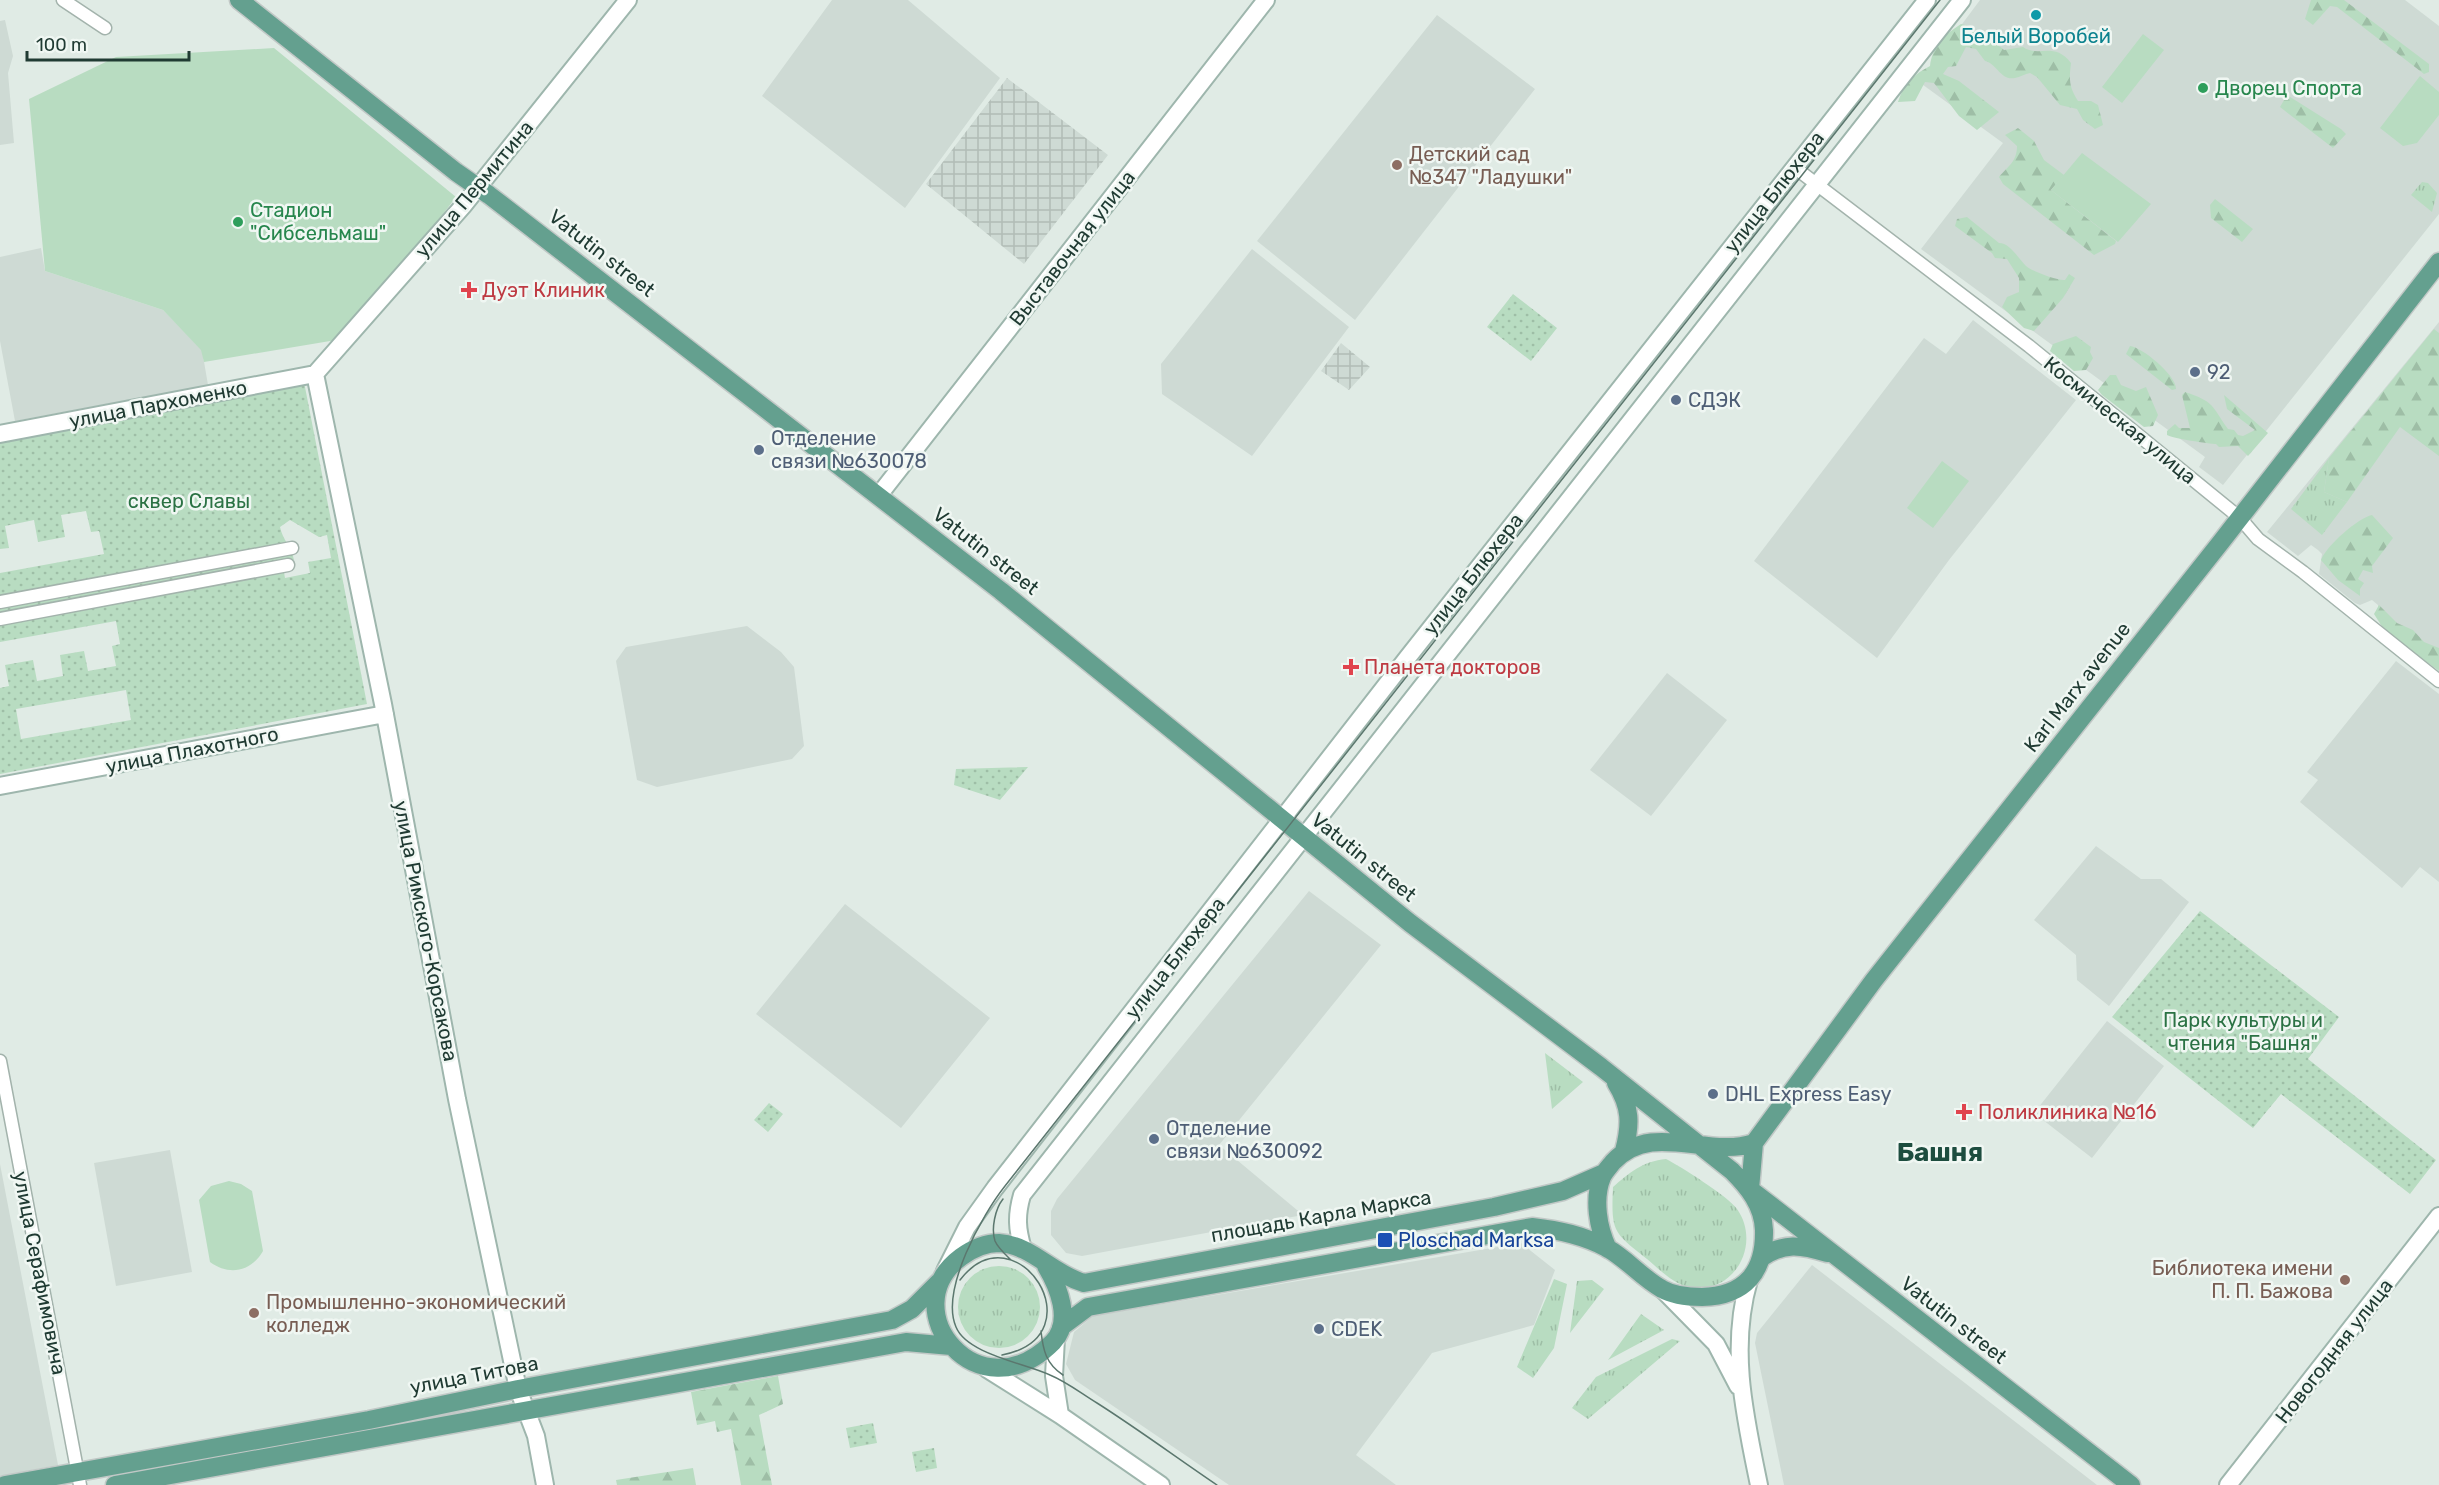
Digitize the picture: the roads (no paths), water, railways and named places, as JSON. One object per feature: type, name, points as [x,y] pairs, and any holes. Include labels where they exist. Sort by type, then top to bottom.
[{"type":"main road","name":"Vatutin street","points":[[239,0],[879,495],[1001,591],[1410,923],[1699,1145]]},
{"type":"main road","name":"Karl Marx avenue","points":[[1754,1143],[1874,980],[2240,518],[2439,262]]},
{"type":"main road","points":[[1608,1249],[1598,1221],[1598,1186],[1604,1173],[1624,1151],[1630,1122],[1629,1111],[1610,1075]]},
{"type":"main road","points":[[114,1485],[906,1342],[951,1346],[987,1369],[1024,1364],[1043,1352],[1059,1333],[1088,1307],[1532,1227],[1561,1230],[1608,1249],[1663,1290],[1687,1297],[1722,1296],[1749,1280],[1761,1258],[1764,1226],[1750,1189],[1754,1143],[1738,1148],[1660,1141],[1624,1151]]},
{"type":"main road","points":[[1699,1145],[1750,1189]]},
{"type":"main road","name":"площадь Карла Маркса","points":[[1046,1266],[1066,1278],[1084,1283],[1494,1207],[1563,1191],[1604,1173]]},
{"type":"main road","name":"Vatutin street","points":[[1750,1189],[2131,1485]]},
{"type":"main road","points":[[951,1346],[938,1319],[936,1305],[942,1277],[967,1253],[996,1243],[1023,1249],[1046,1266],[1058,1288],[1059,1333]]},
{"type":"main road","points":[[1761,1258],[1783,1246],[1796,1245],[1837,1257]]},
{"type":"main road","name":"улица Титова","points":[[5,1485],[78,1478],[518,1389],[892,1320],[912,1309],[942,1277]]},
{"type":"street","points":[[63,0],[105,28]]},
{"type":"street","name":"улица Пермитина","points":[[315,374],[478,187],[628,0]]},
{"type":"street","name":"Выставочная улица","points":[[879,495],[1266,0]]},
{"type":"street","name":"улица Блюхера","points":[[942,1277],[967,1227],[995,1188],[1794,166],[1927,0]]},
{"type":"street","name":"улица Блюхера","points":[[1023,1249],[1017,1228],[1017,1213],[1022,1195],[1962,0]]},
{"type":"street","name":"Космическая улица","points":[[1794,166],[2029,346],[2240,518],[2258,539],[2303,572],[2439,681]]},
{"type":"street","name":"улица Пархоменко","points":[[0,434],[315,374]]},
{"type":"street","name":"улица Римского-Корсакова","points":[[315,374],[385,714],[457,1099],[518,1389],[536,1436],[545,1485]]},
{"type":"street","points":[[0,602],[292,548]]},
{"type":"street","points":[[0,619],[288,565]]},
{"type":"street","name":"улица Плахотного","points":[[0,786],[385,714]]},
{"type":"street","name":"улица Серафимовича","points":[[0,1061],[78,1478]]},
{"type":"street","name":"Новогодняя улица","points":[[2228,1485],[2439,1216]]},
{"type":"street","points":[[1749,1280],[1740,1328],[1740,1390],[1759,1485]]},
{"type":"street","points":[[1663,1290],[1716,1344],[1740,1390]]},
{"type":"street","points":[[1059,1333],[1054,1376],[1060,1415]]},
{"type":"street","points":[[987,1369],[1060,1415],[1161,1485]]},
{"type":"tram line","points":[[1217,1485],[1062,1381],[997,1357],[962,1336],[956,1327],[953,1312],[954,1293],[958,1274],[975,1234],[1005,1186],[1940,0]]},
{"type":"tram line","points":[[1003,1199],[996,1214],[994,1236],[998,1246],[1011,1260]]},
{"type":"tram line","points":[[960,1280],[982,1261],[1004,1258],[1024,1267],[1039,1283],[1047,1304],[1045,1325],[1031,1343],[1002,1355]]},
{"type":"tram line","points":[[1041,1331],[1046,1356],[1057,1371],[1063,1375]]},
{"type":"place","name":"Белый Воробей","points":[[2036,15]]},
{"type":"place","name":"Дворец Спорта","points":[[2203,88]]},
{"type":"place","name":"Детский сад №347 \"Ладушки\"","points":[[1397,165]]},
{"type":"place","name":"Стадион \"Сибсельмаш\"","points":[[238,222]]},
{"type":"place","name":"Дуэт Клиник","points":[[469,290]]},
{"type":"place","name":"92","points":[[2195,372]]},
{"type":"place","name":"СДЭК","points":[[1676,400]]},
{"type":"place","name":"Отделение связи №630078","points":[[759,450]]},
{"type":"place","name":"Планета докторов","points":[[1351,667]]},
{"type":"place","name":"DHL Express Easy","points":[[1713,1094]]},
{"type":"place","name":"Поликлиника №16","points":[[1964,1112]]},
{"type":"place","name":"Отделение связи №630092","points":[[1154,1139]]},
{"type":"place","name":"Ploschad Marksa","points":[[1385,1240]]},
{"type":"place","name":"Библиотека имени П. П. Бажова","points":[[2345,1280]]},
{"type":"place","name":"Промышленно-экономический колледж","points":[[254,1313]]},
{"type":"place","name":"CDEK","points":[[1319,1329]]},
{"type":"district","name":"Башня","points":[[1940,1152]]},
{"type":"park label","name":"сквер Славы","points":[[189,501]]},
{"type":"park label","name":"Парк культуры и чтения \"Башня\"","points":[[2243,1032]]}]
